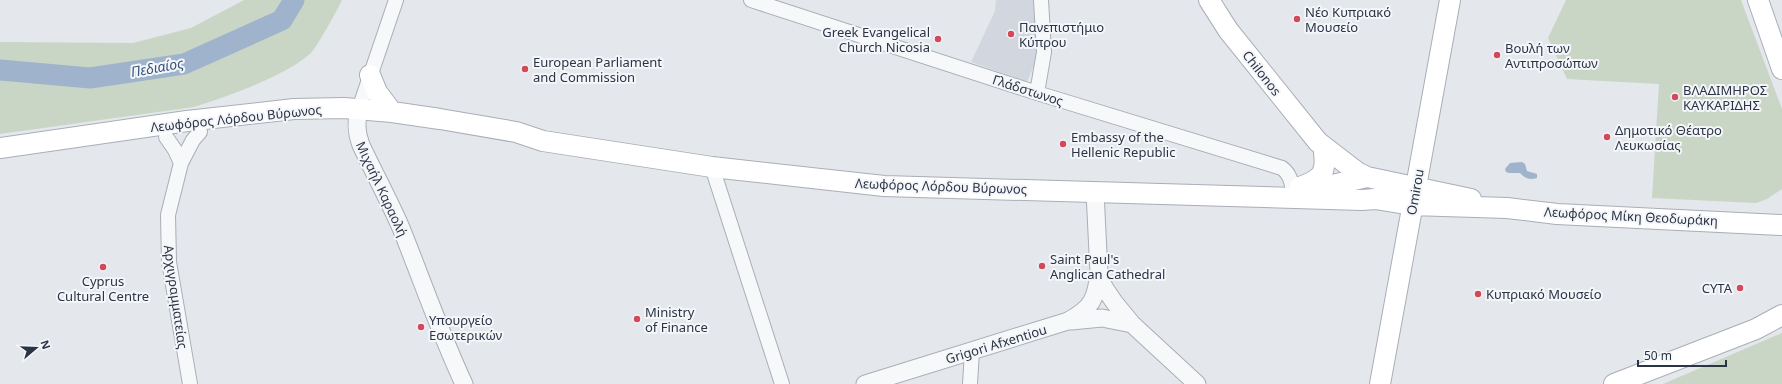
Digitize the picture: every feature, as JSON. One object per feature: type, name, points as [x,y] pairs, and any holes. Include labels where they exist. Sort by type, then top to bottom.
[{"type":"main road","name":"Chilonos","points":[[1208,0],[1228,30],[1322,148]]},
{"type":"main road","name":"Omirou","points":[[1380,384],[1450,0]]},
{"type":"main road","points":[[1758,0],[1782,70]]},
{"type":"main road","points":[[370,75],[377,92],[392,112]]},
{"type":"main road","name":"Λεωφόρος Λόρδου Βύρωνος","points":[[0,148],[187,121],[294,109],[357,114],[391,123],[515,142],[543,141]]},
{"type":"main road","name":"Λεωφόρος Λόρδου Βύρωνος","points":[[0,158],[296,120],[392,112],[516,132],[543,141],[712,167],[884,186],[1362,200],[1414,196]]},
{"type":"main road","points":[[1322,148],[1357,172],[1367,177]]},
{"type":"main road","points":[[1322,148],[1347,181],[1356,189],[1375,199]]},
{"type":"main road","points":[[1293,190],[1313,182],[1322,174],[1325,164],[1322,148]]},
{"type":"main road","name":"Λεωφόρος Λόρδου Βύρωνος","points":[[1246,197],[1293,190],[1314,189],[1367,177],[1414,196]]},
{"type":"main road","name":"Λεωφόρος Μίκη Θεοδωράκη","points":[[1414,196],[1475,208],[1507,208],[1557,214],[1756,222],[1782,225]]},
{"type":"main road","name":"Λεωφόρος Μίκη Θεοδωράκη","points":[[1756,222],[1782,216]]},
{"type":"main road","points":[[1614,384],[1756,330],[1782,315]]},
{"type":"street","name":"Μιχαήλ Καραολή","points":[[396,0],[357,114],[357,134],[400,226],[424,284],[439,328],[464,384]]},
{"type":"street","name":"Γλάδστωνος","points":[[751,0],[1037,93],[1282,168],[1286,170],[1291,180],[1293,190]]},
{"type":"street","points":[[1037,93],[1044,52],[1041,0]]},
{"type":"street","name":"Αρχιγραμματείας","points":[[190,384],[173,290],[168,238],[168,215],[181,163],[193,140],[200,132]]},
{"type":"street","points":[[166,137],[181,163]]},
{"type":"street","points":[[712,167],[782,384]]},
{"type":"street","points":[[1095,192],[1099,273],[1108,294],[1132,324],[1197,384]]},
{"type":"street","name":"Grigori Afxentiou","points":[[865,384],[1068,322],[1085,311],[1093,302],[1097,291],[1099,273]]},
{"type":"street","name":"Μιχαήλ Καραολή","points":[[424,284],[477,384]]},
{"type":"street","points":[[1068,322],[1102,318],[1132,324]]},
{"type":"street","points":[[970,384],[972,351]]},
{"type":"shaded area","name":"Πανεπιστήμιο Κύπρου","points":[[996,0],[1034,0],[1040,51],[1027,82],[971,62],[995,11]]},
{"type":"green space","points":[[244,0],[342,0],[311,53],[300,62],[286,70],[255,85],[194,107],[0,134],[0,42],[133,43],[191,28]]},
{"type":"green space","points":[[1566,0],[1741,0],[1782,109],[1782,189],[1767,199],[1756,203],[1652,198],[1659,84],[1567,79],[1548,38]]},
{"type":"green space","points":[[1782,333],[1782,384],[1663,384]]},
{"type":"water","points":[[1522,162],[1525,164],[1527,171],[1537,174],[1537,178],[1530,179],[1526,178],[1520,173],[1506,172],[1505,169],[1510,163]]},
{"type":"waterway","name":"Πεδιαίος","points":[[0,70],[90,78],[184,64],[282,20],[294,0]]},
{"type":"place","name":"Νέο Κυπριακό Μουσείο","points":[[1297,19]]},
{"type":"place","name":"Πανεπιστήμιο Κύπρου","points":[[1011,34]]},
{"type":"place","name":"Greek Evangelical Church Nicosia","points":[[938,39]]},
{"type":"place","name":"Βουλή των Αντιπροσώπων","points":[[1497,55]]},
{"type":"place","name":"European Parliament and Commission","points":[[525,69]]},
{"type":"place","name":"ΒΛΑΔΙΜΗΡΟΣ ΚΑΥΚΑΡΙΔΗΣ","points":[[1675,97]]},
{"type":"place","name":"Δημοτικό Θέατρο Λευκωσίας","points":[[1607,137]]},
{"type":"place","name":"Embassy of the Hellenic Republic","points":[[1063,144]]},
{"type":"place","name":"Saint Paul's Anglican Cathedral","points":[[1042,266]]},
{"type":"place","name":"Cyprus Cultural Centre","points":[[103,267]]},
{"type":"place","name":"CYTA","points":[[1740,288]]},
{"type":"place","name":"Κυπριακό Μουσείο","points":[[1478,294]]},
{"type":"place","name":"Ministry of Finance","points":[[637,319]]},
{"type":"place","name":"Υπουργείο Εσωτερικών","points":[[421,327]]}]
